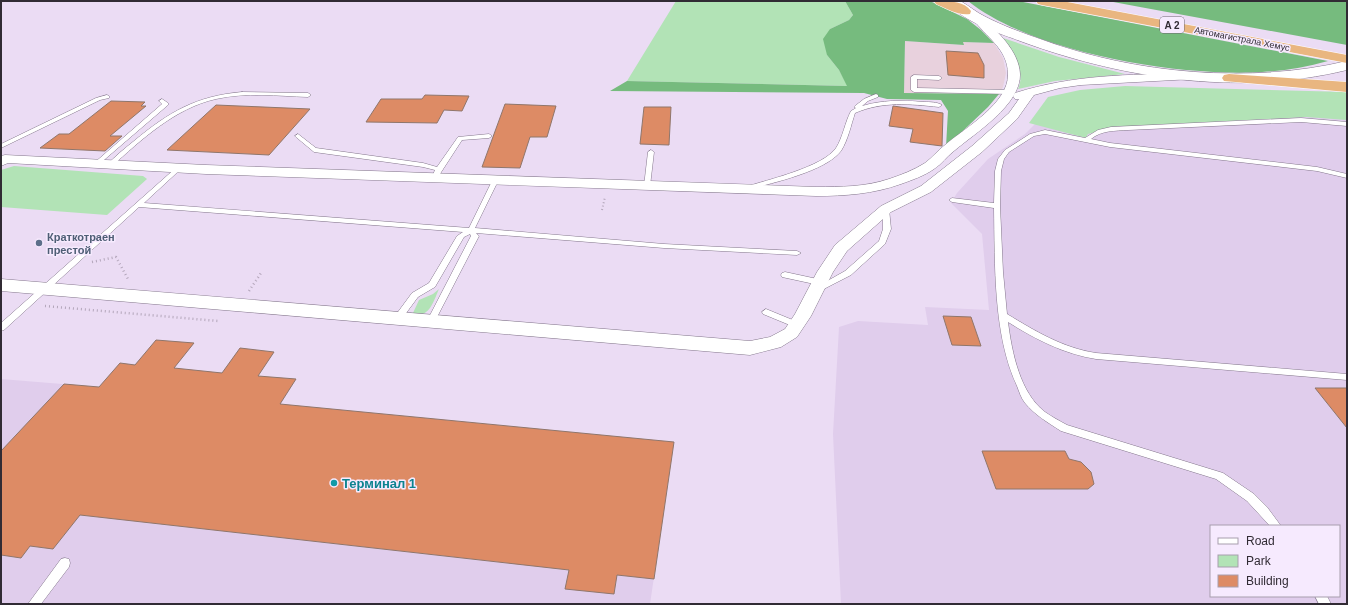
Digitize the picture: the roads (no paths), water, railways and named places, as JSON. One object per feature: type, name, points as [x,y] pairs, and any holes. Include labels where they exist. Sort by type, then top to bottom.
[{"type":"highway","points":[[940,1],[966,11]]},
{"type":"highway","name":"Автомагистрала Хемус","points":[[1042,1],[1308,47],[1347,50]]},
{"type":"highway","name":"Автомагистрала Хемус","points":[[1085,1],[1308,47],[1346,64]]},
{"type":"highway","points":[[1229,78],[1347,87]]},
{"type":"main road","points":[[953,1],[978,19],[1028,41],[1059,51],[1121,65],[1199,77],[1229,78],[1294,76],[1346,64]]},
{"type":"street","points":[[2,157],[102,165],[437,173],[496,179],[647,186],[839,191],[858,190],[915,181],[931,173],[957,150],[961,140],[1005,100],[1013,85],[1014,74],[1009,56],[999,41],[978,19]]},
{"type":"street","points":[[977,149],[994,124],[1016,97],[1042,88],[1088,82],[1199,77]]},
{"type":"street","points":[[1,285],[750,348],[769,344],[784,338],[791,333],[797,325],[817,286],[841,248],[886,209],[926,189],[977,149],[996,139],[1022,119],[1030,92]]},
{"type":"lane","points":[[939,78],[914,77],[914,90],[1010,92]]},
{"type":"lane","points":[[102,165],[180,111],[204,100],[220,96],[250,94],[308,95]]},
{"type":"lane","points":[[746,188],[783,177],[826,160],[838,150],[852,112],[866,100],[876,96]]},
{"type":"lane","points":[[2,157],[98,99],[107,97]]},
{"type":"lane","points":[[102,165],[166,104],[162,101]]},
{"type":"lane","points":[[852,112],[869,105],[897,102],[939,105]]},
{"type":"lane","points":[[1086,141],[1096,133],[1108,129],[1121,128],[1301,120],[1347,124]]},
{"type":"lane","points":[[1275,525],[1265,511],[1240,488],[1219,476],[1064,428],[1042,415],[1027,399],[1016,375],[1006,339],[999,272],[997,206],[998,171],[1001,159],[1007,151],[1032,135],[1039,133],[1055,134],[1110,146],[1317,170],[1347,176]]},
{"type":"lane","points":[[298,136],[311,148],[319,151],[423,165],[437,173],[460,138],[489,136]]},
{"type":"lane","points":[[647,186],[651,152]]},
{"type":"lane","points":[[1,328],[180,167]]},
{"type":"lane","points":[[398,318],[415,295],[432,285],[461,236],[471,230],[496,179]]},
{"type":"lane","points":[[952,200],[997,206]]},
{"type":"lane","points":[[137,205],[664,246],[797,253]]},
{"type":"lane","points":[[785,275],[817,286],[848,273],[882,242],[887,229],[886,209]]},
{"type":"lane","points":[[431,321],[475,236],[471,230]]},
{"type":"lane","points":[[766,312],[797,325]]},
{"type":"lane","points":[[1003,315],[1047,340],[1080,353],[1111,358],[1347,377]]},
{"type":"lane","points":[[34,604],[65,563]]},
{"type":"place","name":"Краткотраен престой","points":[[39,243]]},
{"type":"place","name":"Терминал 1","points":[[334,483]]}]
